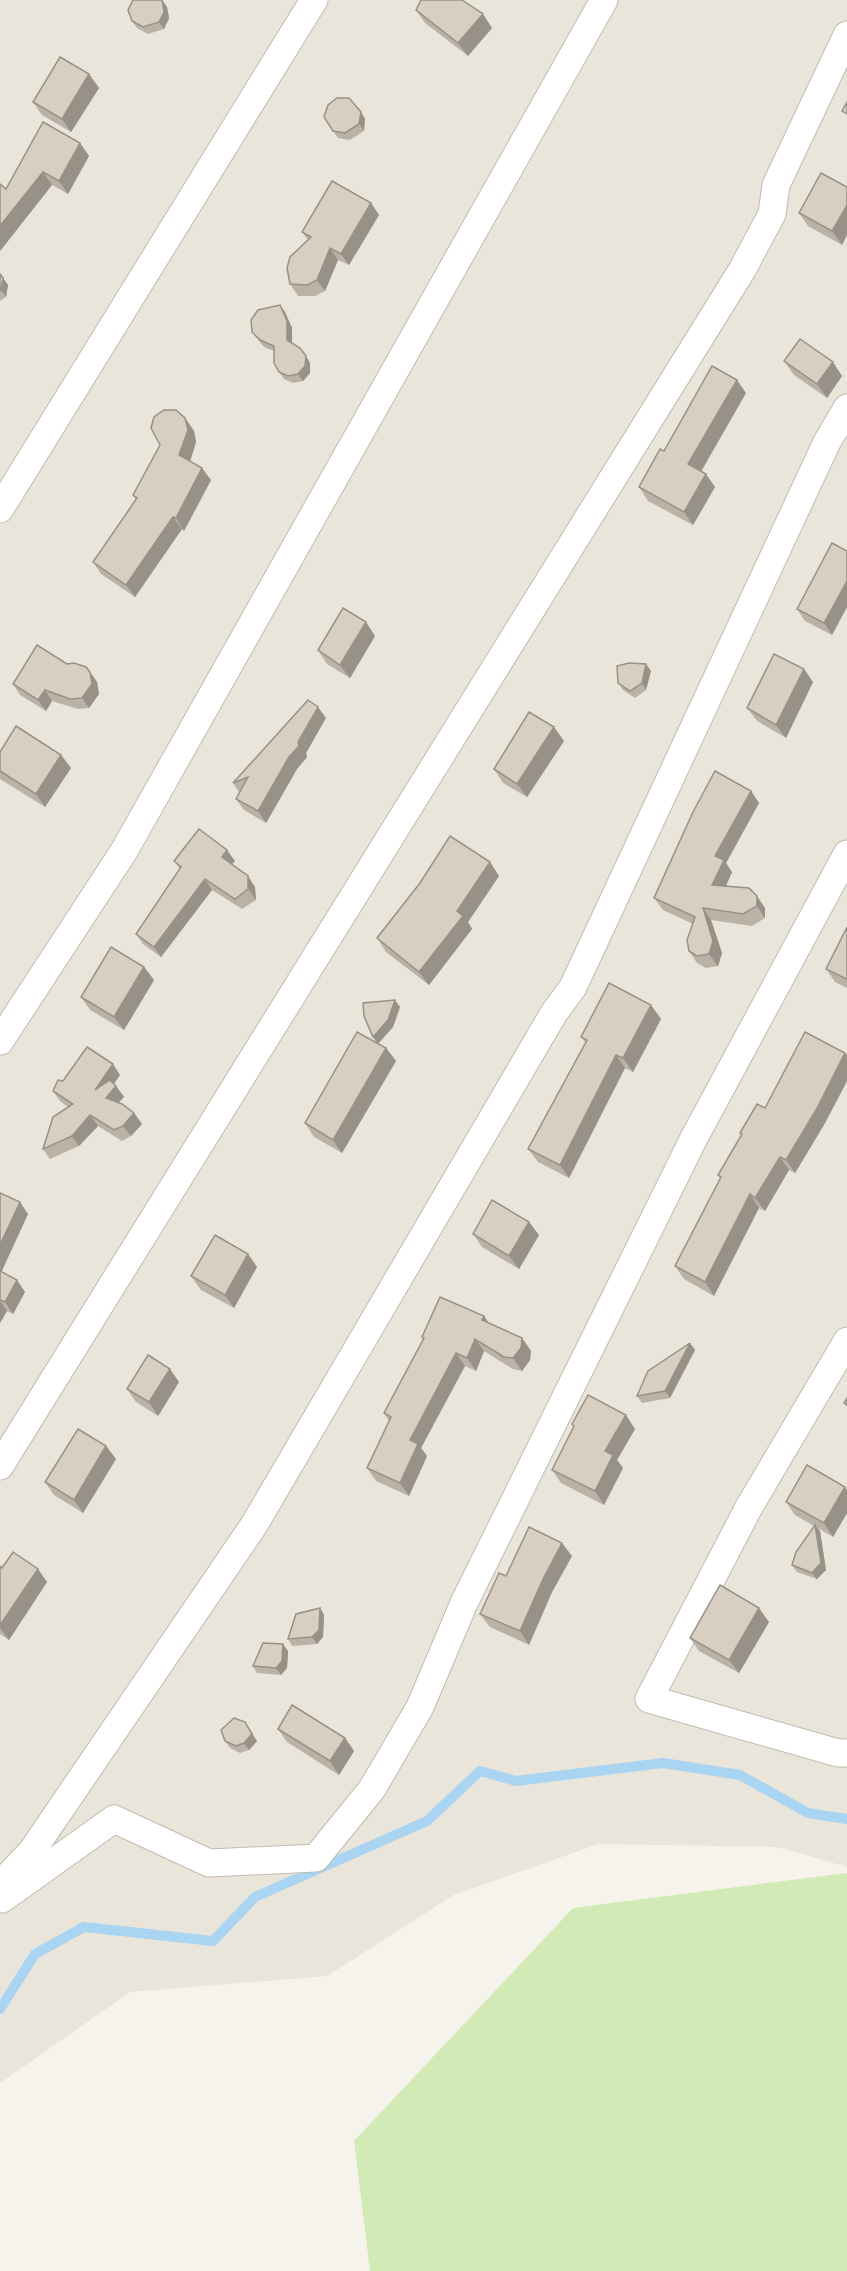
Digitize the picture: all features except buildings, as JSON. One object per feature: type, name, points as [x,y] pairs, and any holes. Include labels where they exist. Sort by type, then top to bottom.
[{"type":"street","points":[[0,509],[314,0]]},
{"type":"street","points":[[0,1041],[124,851],[604,0]]},
{"type":"street","points":[[0,1466],[742,270],[772,214],[776,185],[847,34]]},
{"type":"street","points":[[0,1885],[32,1851],[254,1525],[554,1013],[573,987],[827,442],[847,408]]},
{"type":"street","points":[[0,1901],[114,1819],[209,1863],[316,1858],[372,1788],[420,1707],[464,1604],[694,1138],[847,854]]},
{"type":"street","points":[[844,1746],[649,1699],[749,1507],[847,1341]]},
{"type":"shaded area","points":[[0,0],[847,0],[847,1867],[777,1847],[598,1844],[454,1895],[327,1976],[130,1992],[0,2083]]},
{"type":"green space","points":[[847,1873],[847,2271],[370,2271],[354,2141],[573,1908]]},
{"type":"waterway","points":[[0,2009],[35,1954],[84,1927],[213,1941],[255,1897],[427,1821],[480,1771],[516,1781],[663,1763],[740,1775],[808,1813],[847,1819]]}]
